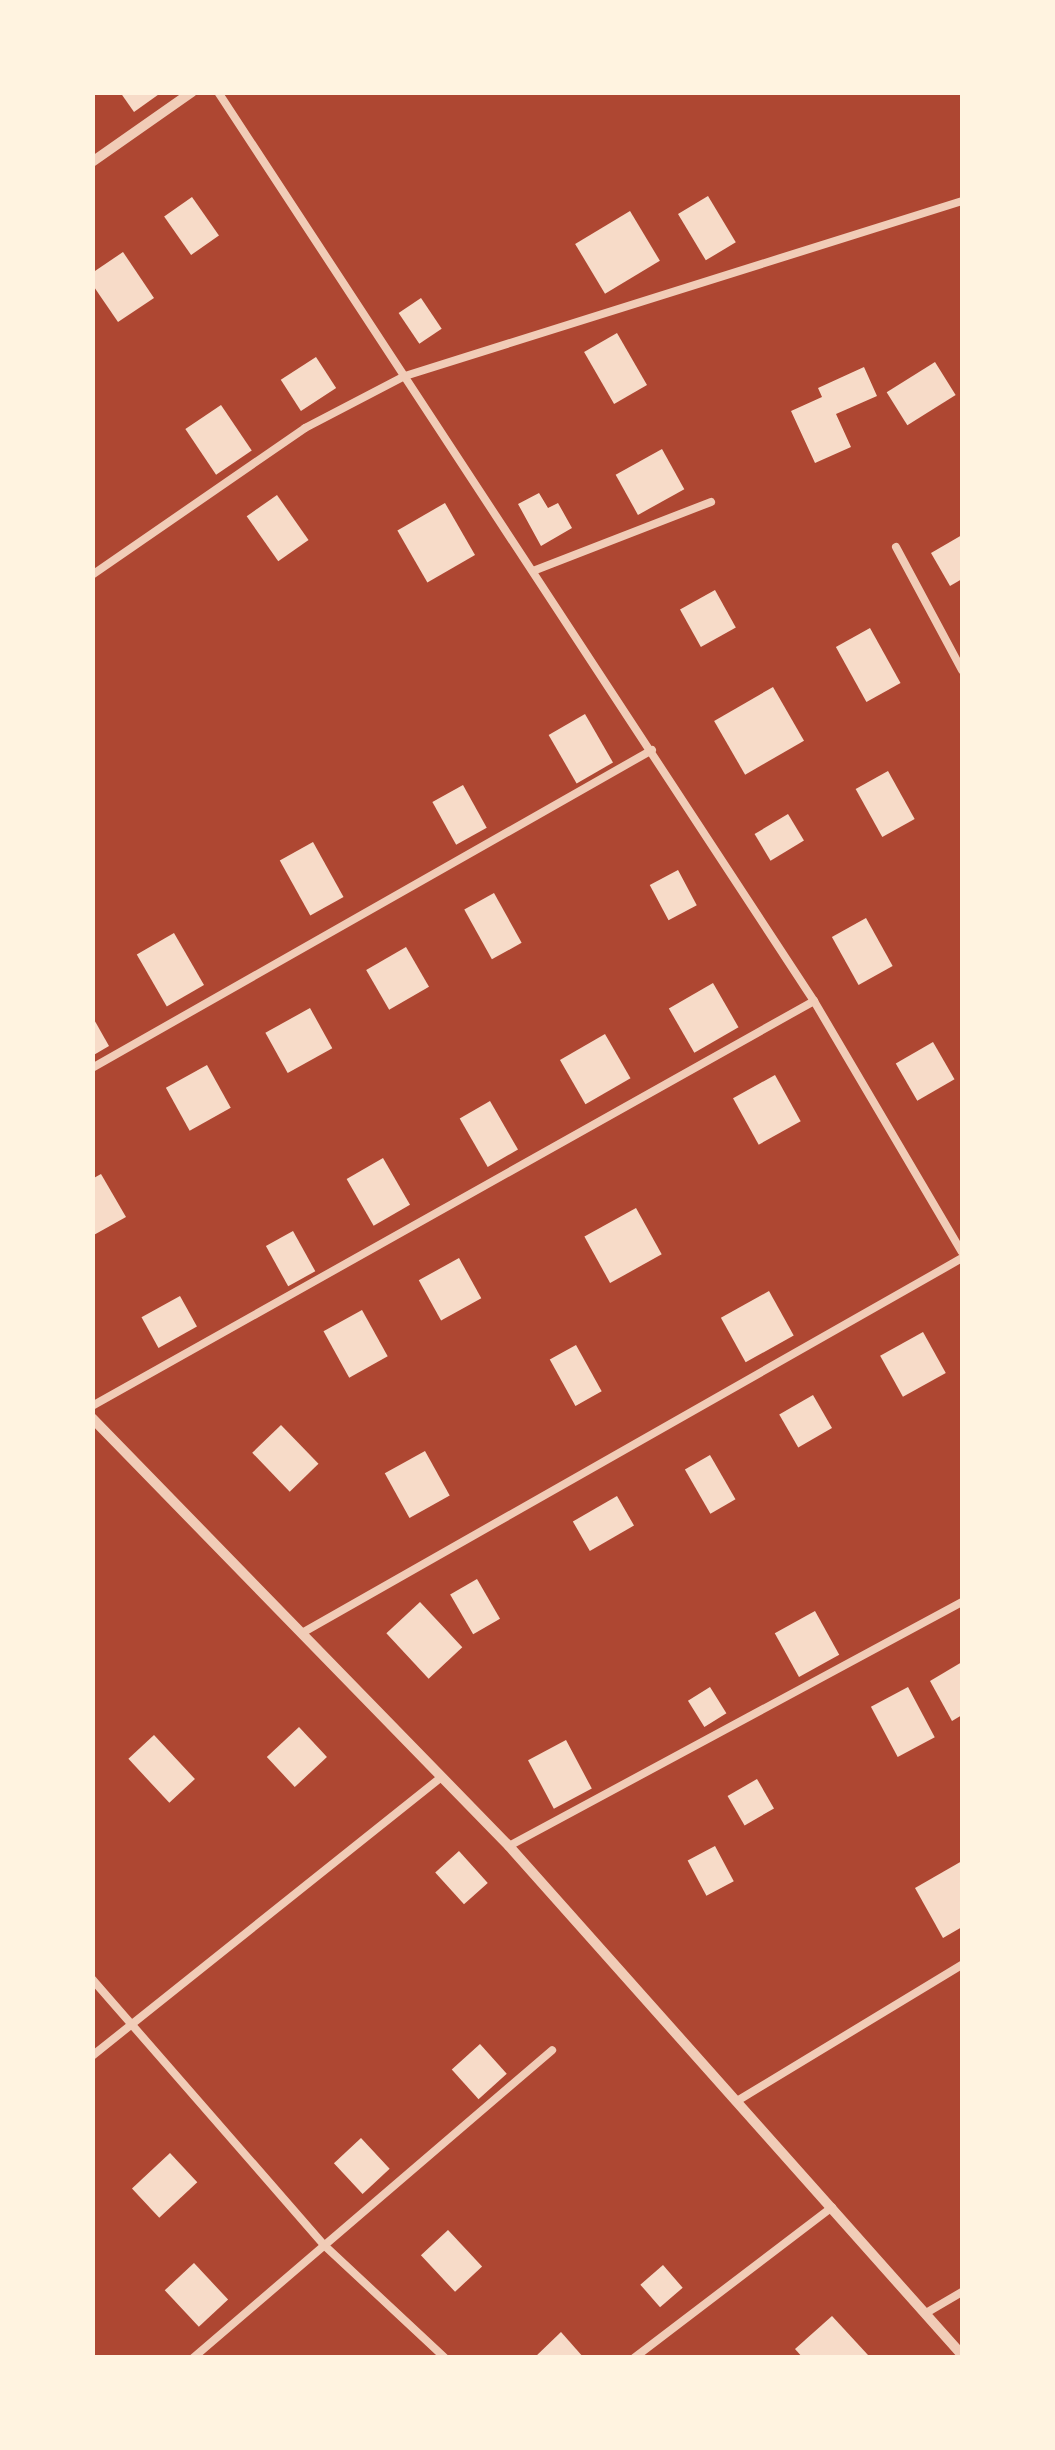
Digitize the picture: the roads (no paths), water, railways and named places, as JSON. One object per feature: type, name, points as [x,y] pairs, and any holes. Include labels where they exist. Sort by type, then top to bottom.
[{"type":"street","points":[[92,162],[192,92]]},
{"type":"street","points":[[92,1418],[508,1846],[962,2354]]},
{"type":"lane","points":[[218,92],[814,1002],[962,1255],[302,1633]]},
{"type":"lane","points":[[92,576],[305,428],[405,376],[962,201]]},
{"type":"lane","points":[[533,572],[711,502]]},
{"type":"lane","points":[[896,547],[962,670]]},
{"type":"lane","points":[[92,1068],[652,750]]},
{"type":"lane","points":[[92,1406],[814,1002]]},
{"type":"lane","points":[[508,1846],[962,1602]]},
{"type":"lane","points":[[92,2056],[441,1777]]},
{"type":"lane","points":[[737,2101],[962,1965]]},
{"type":"lane","points":[[92,1979],[326,2246],[445,2358]]},
{"type":"lane","points":[[193,2358],[552,2050]]},
{"type":"lane","points":[[634,2358],[832,2207]]},
{"type":"lane","points":[[926,2313],[962,2292]]}]
